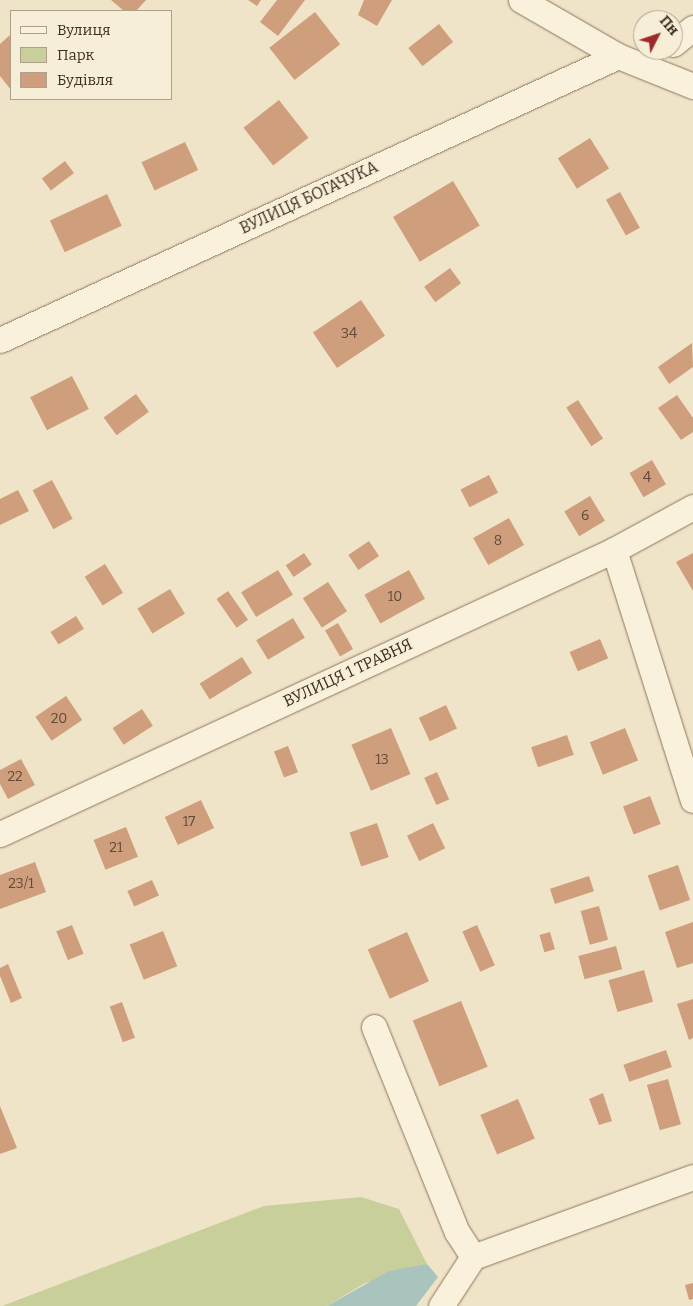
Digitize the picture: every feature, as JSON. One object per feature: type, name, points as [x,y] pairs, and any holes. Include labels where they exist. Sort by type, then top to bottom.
[{"type":"street","points":[[521,0],[618,56],[633,57]]},
{"type":"street","points":[[683,36],[693,28]]},
{"type":"street","name":"ВУЛИЦЯ БОГАЧУКА","points":[[0,340],[618,56]]},
{"type":"street","points":[[660,60],[693,86]]},
{"type":"street","name":"ВУЛИЦЯ 1 ТРАВНЯ","points":[[0,834],[614,550],[693,507]]},
{"type":"street","points":[[614,550],[693,800]]},
{"type":"street","points":[[374,1027],[457,1232],[473,1257]]},
{"type":"street","points":[[441,1306],[473,1257],[693,1177]]},
{"type":"green space","points":[[361,1197],[399,1209],[427,1264],[365,1283],[327,1306],[2,1306],[264,1206]]},
{"type":"water","points":[[427,1264],[438,1277],[416,1306],[327,1306],[389,1271]]},
{"type":"building","points":[[111,0],[146,0],[137,10],[123,10]]},
{"type":"building","points":[[248,0],[261,0],[257,6]]},
{"type":"building","points":[[277,0],[305,0],[278,36],[260,22]]},
{"type":"building","points":[[364,0],[392,0],[377,26],[358,15]]},
{"type":"building","points":[[315,12],[340,44],[295,80],[269,48]]},
{"type":"building","points":[[439,24],[453,42],[422,66],[408,48]]},
{"type":"building","points":[[10,35],[10,89],[0,76],[0,44]]},
{"type":"building","points":[[279,100],[309,138],[273,166],[244,128]]},
{"type":"building","points":[[590,138],[609,169],[577,189],[558,158]]},
{"type":"building","points":[[185,142],[198,170],[155,190],[141,162]]},
{"type":"building","points":[[65,161],[74,173],[51,190],[42,178]]},
{"type":"building","points":[[453,181],[480,226],[420,262],[393,217]]},
{"type":"building","points":[[620,192],[640,228],[626,236],[606,200]]},
{"type":"building","points":[[107,194],[122,226],[65,252],[50,221]]},
{"type":"building","points":[[450,268],[461,283],[435,302],[424,287]]},
{"type":"building","points":[[361,300],[385,336],[337,368],[313,332]]},
{"type":"building","points":[[692,343],[693,367],[669,384],[658,367]]},
{"type":"building","points":[[72,376],[89,409],[47,430],[30,397]]},
{"type":"building","points":[[136,394],[149,412],[117,435],[104,418]]},
{"type":"building","points":[[677,395],[693,418],[693,432],[681,440],[658,408]]},
{"type":"building","points":[[578,400],[603,439],[591,446],[566,408]]},
{"type":"building","points":[[652,460],[666,484],[643,497],[629,473]]},
{"type":"building","points":[[489,475],[498,493],[470,507],[460,490]]},
{"type":"building","points":[[52,480],[73,519],[53,529],[33,490]]},
{"type":"building","points":[[18,490],[29,511],[0,525],[0,499]]},
{"type":"building","points":[[590,496],[605,521],[579,536],[564,511]]},
{"type":"building","points":[[509,518],[524,545],[488,565],[473,538]]},
{"type":"building","points":[[369,541],[379,556],[358,570],[348,555]]},
{"type":"building","points":[[304,553],[312,565],[294,577],[286,565]]},
{"type":"building","points":[[693,553],[693,591],[676,562]]},
{"type":"building","points":[[105,564],[123,593],[103,606],[85,577]]},
{"type":"building","points":[[278,570],[293,595],[256,617],[241,592]]},
{"type":"building","points":[[409,570],[425,599],[380,624],[364,595]]},
{"type":"building","points":[[328,582],[347,611],[322,628],[303,598]]},
{"type":"building","points":[[170,589],[185,614],[152,633],[137,609]]},
{"type":"building","points":[[228,591],[248,620],[237,628],[217,599]]},
{"type":"building","points":[[76,616],[84,629],[59,645],[51,632]]},
{"type":"building","points":[[293,618],[305,638],[268,660],[256,640]]},
{"type":"building","points":[[338,623],[353,649],[340,656],[325,630]]},
{"type":"building","points":[[600,639],[608,658],[578,671],[570,652]]},
{"type":"building","points":[[242,657],[252,673],[210,700],[200,683]]},
{"type":"building","points":[[66,696],[82,720],[52,741],[35,717]]},
{"type":"building","points":[[446,705],[457,729],[430,741],[419,718]]},
{"type":"building","points":[[142,709],[153,726],[124,745],[113,728]]},
{"type":"building","points":[[391,728],[411,774],[371,791],[351,745]]},
{"type":"building","points":[[625,728],[638,760],[603,775],[590,742]]},
{"type":"building","points":[[567,735],[574,755],[538,767],[531,747]]},
{"type":"building","points":[[288,746],[298,772],[284,778],[274,751]]},
{"type":"building","points":[[21,759],[35,785],[8,799],[0,784],[0,770]]},
{"type":"building","points":[[437,772],[449,799],[436,805],[424,778]]},
{"type":"building","points":[[650,796],[661,824],[634,834],[623,806]]},
{"type":"building","points":[[201,800],[214,828],[178,845],[165,817]]},
{"type":"building","points":[[377,823],[389,857],[361,866],[350,832]]},
{"type":"building","points":[[433,823],[445,848],[419,861],[407,836]]},
{"type":"building","points":[[126,827],[138,857],[106,870],[94,840]]},
{"type":"building","points":[[35,862],[46,892],[0,909],[0,875]]},
{"type":"building","points":[[678,865],[690,900],[660,910],[648,875]]},
{"type":"building","points":[[589,876],[594,891],[555,904],[550,889]]},
{"type":"building","points":[[152,880],[159,896],[134,907],[127,891]]},
{"type":"building","points":[[599,906],[608,940],[590,945],[581,911]]},
{"type":"building","points":[[693,922],[693,963],[677,968],[665,932]]},
{"type":"building","points":[[72,925],[84,954],[68,960],[56,931]]},
{"type":"building","points":[[477,925],[495,965],[480,972],[462,932]]},
{"type":"building","points":[[163,931],[177,966],[144,980],[130,944]]},
{"type":"building","points":[[407,932],[429,981],[390,999],[368,949]]},
{"type":"building","points":[[550,932],[555,949],[544,952],[539,935]]},
{"type":"building","points":[[616,946],[622,969],[585,979],[578,956]]},
{"type":"building","points":[[8,964],[22,998],[11,1003],[0,976],[0,968]]},
{"type":"building","points":[[644,970],[653,1002],[618,1012],[608,980]]},
{"type":"building","points":[[693,999],[693,1038],[689,1040],[677,1004]]},
{"type":"building","points":[[461,1001],[488,1067],[439,1086],[413,1020]]},
{"type":"building","points":[[122,1002],[135,1038],[123,1042],[110,1006]]},
{"type":"building","points":[[666,1050],[672,1067],[629,1082],[623,1065]]},
{"type":"building","points":[[668,1079],[681,1124],[660,1130],[647,1085]]},
{"type":"building","points":[[603,1093],[612,1121],[599,1125],[589,1099]]},
{"type":"building","points":[[518,1099],[535,1139],[497,1155],[480,1115]]},
{"type":"building","points":[[0,1106],[17,1148],[0,1154]]},
{"type":"building","points":[[693,1283],[693,1299],[689,1300],[685,1285]]}]
